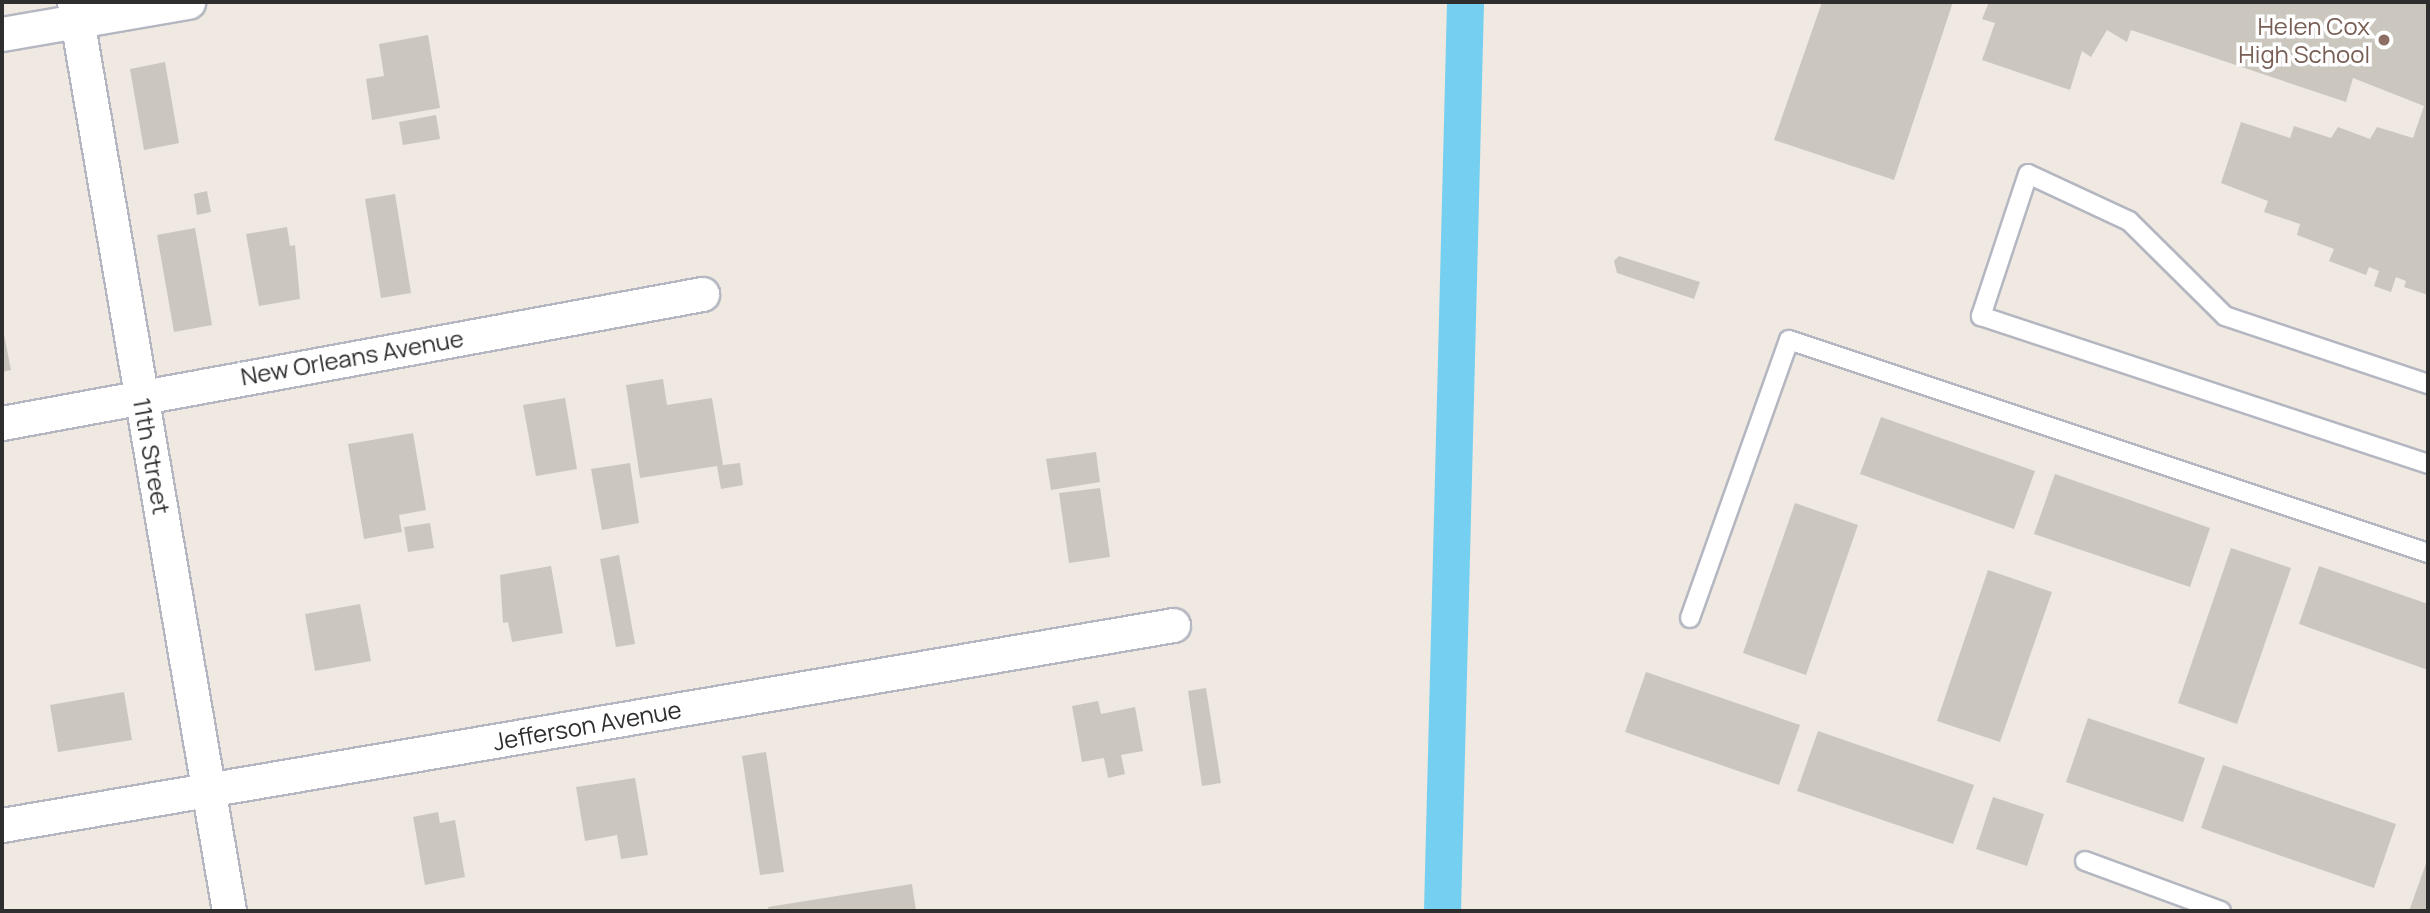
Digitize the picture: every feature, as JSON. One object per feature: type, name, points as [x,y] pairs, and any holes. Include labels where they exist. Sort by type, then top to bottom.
[{"type":"street","points":[[2,34],[75,11],[188,2]]},
{"type":"street","name":"11th Street","points":[[75,11],[229,911]]},
{"type":"street","name":"New Orleans Avenue","points":[[2,423],[141,394],[702,294]]},
{"type":"street","name":"Jefferson Avenue","points":[[2,825],[1173,625]]},
{"type":"lane","points":[[2428,384],[2225,316],[2129,220],[2028,174],[1981,316],[2428,464]]},
{"type":"lane","points":[[1690,618],[1789,340],[2428,553]]},
{"type":"lane","points":[[2085,861],[2221,911]]},
{"type":"building","points":[[1822,2],[1953,2],[1894,180],[1774,140]]},
{"type":"building","points":[[1989,2],[2428,2],[2428,295],[2404,287],[2406,281],[2396,277],[2391,292],[2374,286],[2379,271],[2369,267],[2366,275],[2329,261],[2334,249],[2297,235],[2300,224],[2264,212],[2268,201],[2221,183],[2241,122],[2290,138],[2294,126],[2331,138],[2338,127],[2370,139],[2377,127],[2413,138],[2424,106],[2353,78],[2346,102],[2131,30],[2127,42],[2107,30],[2091,57],[2082,51],[2070,90],[1982,60],[1995,23],[1982,19]]},
{"type":"building","points":[[428,35],[440,108],[372,120],[366,79],[384,76],[379,44]]},
{"type":"building","points":[[165,62],[179,143],[144,150],[130,69]]},
{"type":"building","points":[[436,115],[440,139],[403,145],[399,122]]},
{"type":"building","points":[[207,191],[211,212],[197,215],[194,194]]},
{"type":"building","points":[[395,194],[411,293],[381,298],[365,199]]},
{"type":"building","points":[[287,227],[290,246],[295,245],[300,299],[259,306],[246,234]]},
{"type":"building","points":[[195,228],[212,325],[174,332],[157,235]]},
{"type":"building","points":[[1619,256],[1700,282],[1694,299],[1617,273],[1614,261]]},
{"type":"building","points":[[2,324],[11,370],[2,372]]},
{"type":"building","points":[[663,379],[667,405],[712,398],[723,465],[740,463],[743,485],[721,489],[717,466],[640,478],[626,385]]},
{"type":"building","points":[[565,398],[577,469],[536,476],[523,405]]},
{"type":"building","points":[[1881,417],[2035,471],[2014,529],[1860,474]]},
{"type":"building","points":[[413,433],[426,510],[399,515],[402,532],[364,539],[348,444]]},
{"type":"building","points":[[1096,452],[1100,482],[1051,490],[1046,459]]},
{"type":"building","points":[[630,463],[639,523],[602,530],[591,469]]},
{"type":"building","points":[[2055,474],[2210,528],[2190,587],[2034,534]]},
{"type":"building","points":[[1100,488],[1110,557],[1069,563],[1059,493]]},
{"type":"building","points":[[1795,503],[1858,525],[1806,675],[1743,653]]},
{"type":"building","points":[[430,523],[434,548],[408,552],[404,527]]},
{"type":"building","points":[[2231,548],[2291,568],[2237,724],[2178,703]]},
{"type":"building","points":[[619,555],[635,644],[616,647],[600,559]]},
{"type":"building","points":[[551,566],[563,633],[512,642],[508,622],[503,623],[500,575]]},
{"type":"building","points":[[2319,566],[2428,604],[2428,670],[2299,624]]},
{"type":"building","points":[[1988,570],[2052,592],[2000,742],[1937,721]]},
{"type":"building","points":[[360,604],[371,661],[315,671],[305,614]]},
{"type":"building","points":[[1646,672],[1800,725],[1779,785],[1625,732]]},
{"type":"building","points":[[1206,688],[1221,783],[1202,786],[1188,691]]},
{"type":"building","points":[[124,692],[132,740],[58,752],[50,705]]},
{"type":"building","points":[[1098,701],[1101,714],[1135,707],[1143,751],[1121,755],[1125,774],[1108,778],[1104,758],[1082,762],[1072,706]]},
{"type":"building","points":[[2088,718],[2205,758],[2183,822],[2066,782]]},
{"type":"building","points":[[1818,731],[1974,785],[1953,844],[1797,791]]},
{"type":"building","points":[[766,752],[784,872],[760,875],[742,756]]},
{"type":"building","points":[[2223,765],[2396,824],[2374,888],[2201,828]]},
{"type":"building","points":[[635,778],[648,855],[621,859],[617,835],[585,841],[576,787]]},
{"type":"building","points":[[1993,797],[2044,814],[2027,866],[1976,849]]},
{"type":"building","points":[[438,812],[440,823],[455,820],[465,877],[425,885],[413,817]]},
{"type":"building","points":[[2428,858],[2428,911],[2409,911]]},
{"type":"building","points":[[912,884],[916,911],[769,911],[768,907]]},
{"type":"waterway","points":[[1442,911],[1465,2]]},
{"type":"place","name":"Helen Cox High School","points":[[2384,40]]}]
